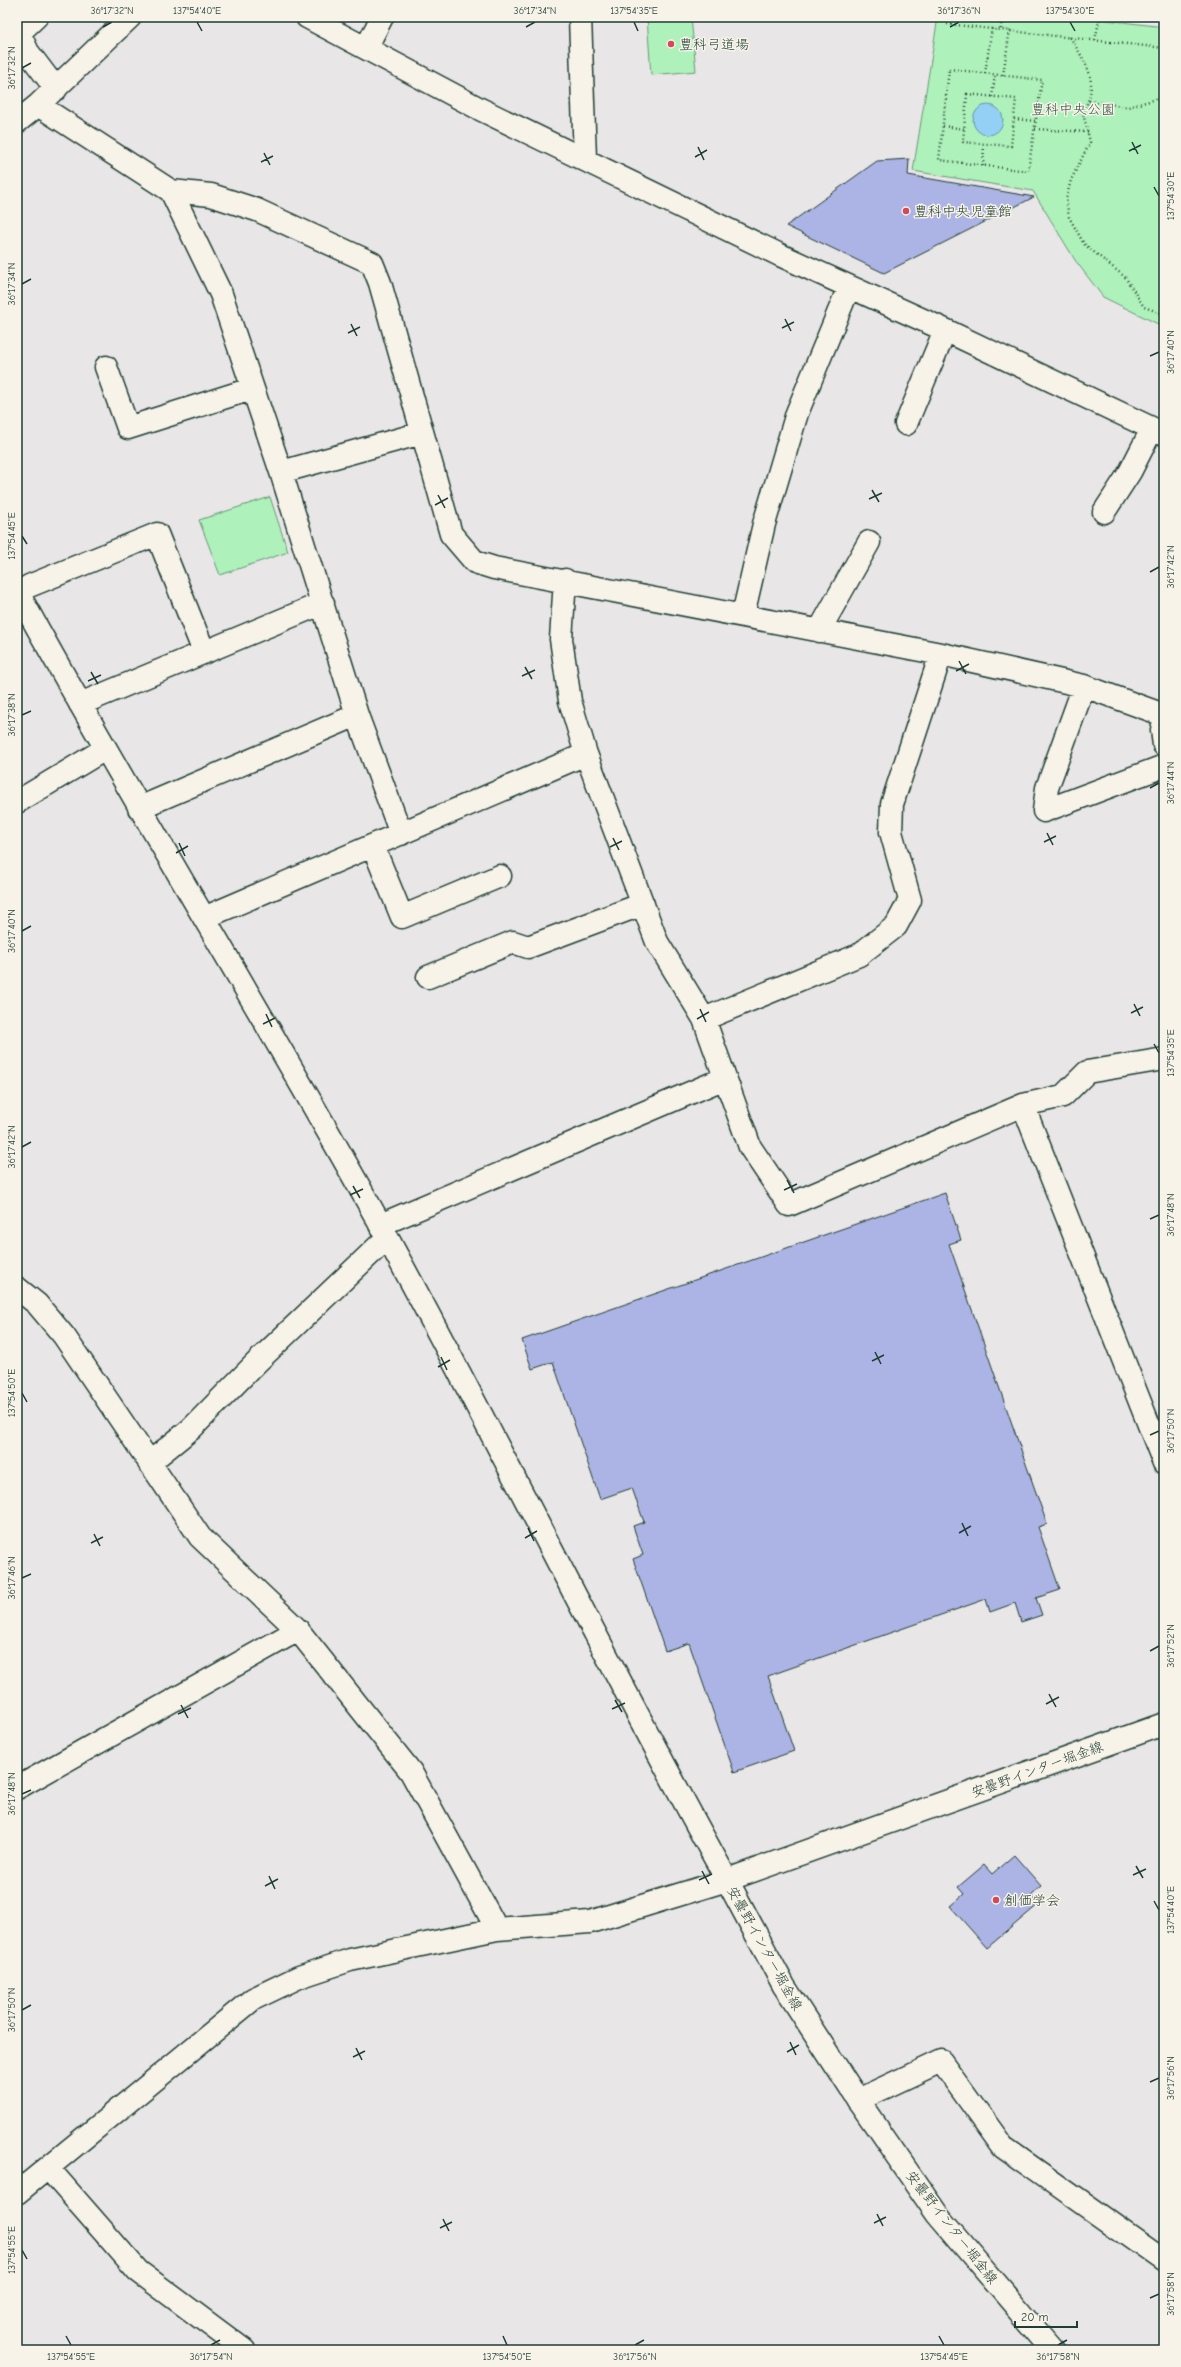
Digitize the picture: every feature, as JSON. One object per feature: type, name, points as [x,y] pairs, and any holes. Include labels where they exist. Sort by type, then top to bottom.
[{"type":"street","points":[[36,17],[19,33],[28,52],[56,89]]},
{"type":"street","points":[[17,122],[56,89],[130,17]]},
{"type":"street","points":[[307,17],[480,109],[780,255],[945,330],[1158,431],[1104,512]]},
{"type":"street","points":[[366,48],[382,17]]},
{"type":"street","points":[[580,17],[585,159]]},
{"type":"street","points":[[38,105],[171,191],[211,195],[257,210],[372,263],[380,283],[451,534],[475,562],[494,568],[565,580],[941,654],[1084,686],[1164,714]]},
{"type":"street","points":[[171,191],[221,294],[281,472],[357,715],[402,834]]},
{"type":"street","points":[[743,616],[764,524],[797,413],[849,287]]},
{"type":"street","points":[[906,424],[945,330]]},
{"type":"street","points":[[106,367],[128,428],[252,388]]},
{"type":"street","points":[[281,472],[422,433]]},
{"type":"street","points":[[17,2193],[253,1999],[299,1977],[350,1960],[497,1929],[590,1922],[727,1880],[384,1232],[206,917],[139,808],[80,704],[23,589],[157,534],[204,652]]},
{"type":"street","points":[[819,631],[869,542]]},
{"type":"street","points":[[565,580],[561,639],[570,701],[586,754],[657,942],[704,1019],[750,1147],[789,1205],[1023,1106],[1063,1096],[1086,1072],[1164,1059]]},
{"type":"street","points":[[80,704],[323,603]]},
{"type":"street","points":[[704,1019],[859,955],[896,926],[910,900],[891,832],[892,804],[941,654]]},
{"type":"street","points":[[1084,686],[1047,788],[1044,811],[1164,766]]},
{"type":"street","points":[[139,808],[357,715]]},
{"type":"street","points":[[1164,721],[1162,730],[1164,745]]},
{"type":"street","points":[[17,802],[106,749]]},
{"type":"street","points":[[206,917],[586,754]]},
{"type":"street","points":[[373,846],[402,917],[500,876]]},
{"type":"street","points":[[428,977],[513,942],[528,947],[643,904]]},
{"type":"street","points":[[149,1463],[191,1429],[384,1232],[725,1078]]},
{"type":"street","points":[[1023,1106],[1164,1463]]},
{"type":"street","points":[[17,1288],[37,1304],[64,1336],[200,1537],[298,1630],[411,1772],[497,1929]]},
{"type":"street","points":[[17,1788],[298,1630]]},
{"type":"street","name":"安曇野インター堀金線","points":[[1053,2350],[937,2214],[858,2100],[784,1986],[727,1880],[1164,1724]]},
{"type":"street","points":[[858,2100],[941,2060],[1003,2147],[1164,2261]]},
{"type":"street","points":[[48,2168],[138,2272],[244,2350]]},
{"type":"path","points":[[1001,29],[1002,17]]},
{"type":"path","points":[[1095,40],[1100,17]]},
{"type":"path","points":[[947,24],[1163,48]]},
{"type":"path","points":[[985,73],[992,28]]},
{"type":"path","points":[[1003,75],[1010,30]]},
{"type":"path","points":[[1070,37],[1091,74],[1089,101],[1083,113],[1090,142],[1071,180],[1066,199],[1069,217],[1084,244],[1124,277],[1144,307],[1163,313]]},
{"type":"path","points":[[949,69],[985,73],[1042,80],[1028,171],[939,160],[949,69]]},
{"type":"path","points":[[992,96],[995,74]]},
{"type":"path","points":[[967,94],[992,96],[1016,99],[1011,146],[963,142],[967,94]]},
{"type":"path","points":[[1089,101],[1128,107],[1164,97]]},
{"type":"path","points":[[1014,119],[1036,121]]},
{"type":"path","points":[[943,126],[964,129]]},
{"type":"path","points":[[1035,128],[1088,132]]},
{"type":"path","points":[[983,166],[984,144]]},
{"type":"green space","name":"豊科弓道場","points":[[647,17],[691,17],[696,71],[651,75]]},
{"type":"green space","name":"豊科中央公園","points":[[938,17],[1080,17],[1164,27],[1164,327],[1103,297],[1075,260],[1033,191],[913,171]]},
{"type":"green space","points":[[270,497],[288,552],[220,575],[199,520]]},
{"type":"water","points":[[988,105],[999,109],[1003,120],[999,131],[988,135],[977,131],[973,120],[977,109]]},
{"type":"building","name":"豊科中央児童館","points":[[909,159],[908,175],[1034,197],[884,273],[786,226],[877,161]]},
{"type":"building","points":[[945,1193],[961,1240],[949,1244],[1047,1524],[1038,1527],[1060,1590],[1036,1598],[1042,1615],[1021,1622],[1015,1603],[990,1612],[986,1599],[768,1676],[794,1751],[734,1772],[689,1643],[665,1651],[633,1559],[643,1555],[633,1526],[644,1522],[632,1488],[600,1499],[553,1362],[532,1369],[522,1340]]},
{"type":"building","name":"創価学会","points":[[1014,1855],[1041,1886],[1031,1895],[1039,1904],[987,1948],[950,1906],[964,1894],[958,1887],[984,1865],[992,1874]]},
{"type":"place","name":"豊科弓道場","points":[[671,44]]},
{"type":"place","name":"豊科中央児童館","points":[[906,211]]},
{"type":"place","name":"創価学会","points":[[996,1900]]}]
